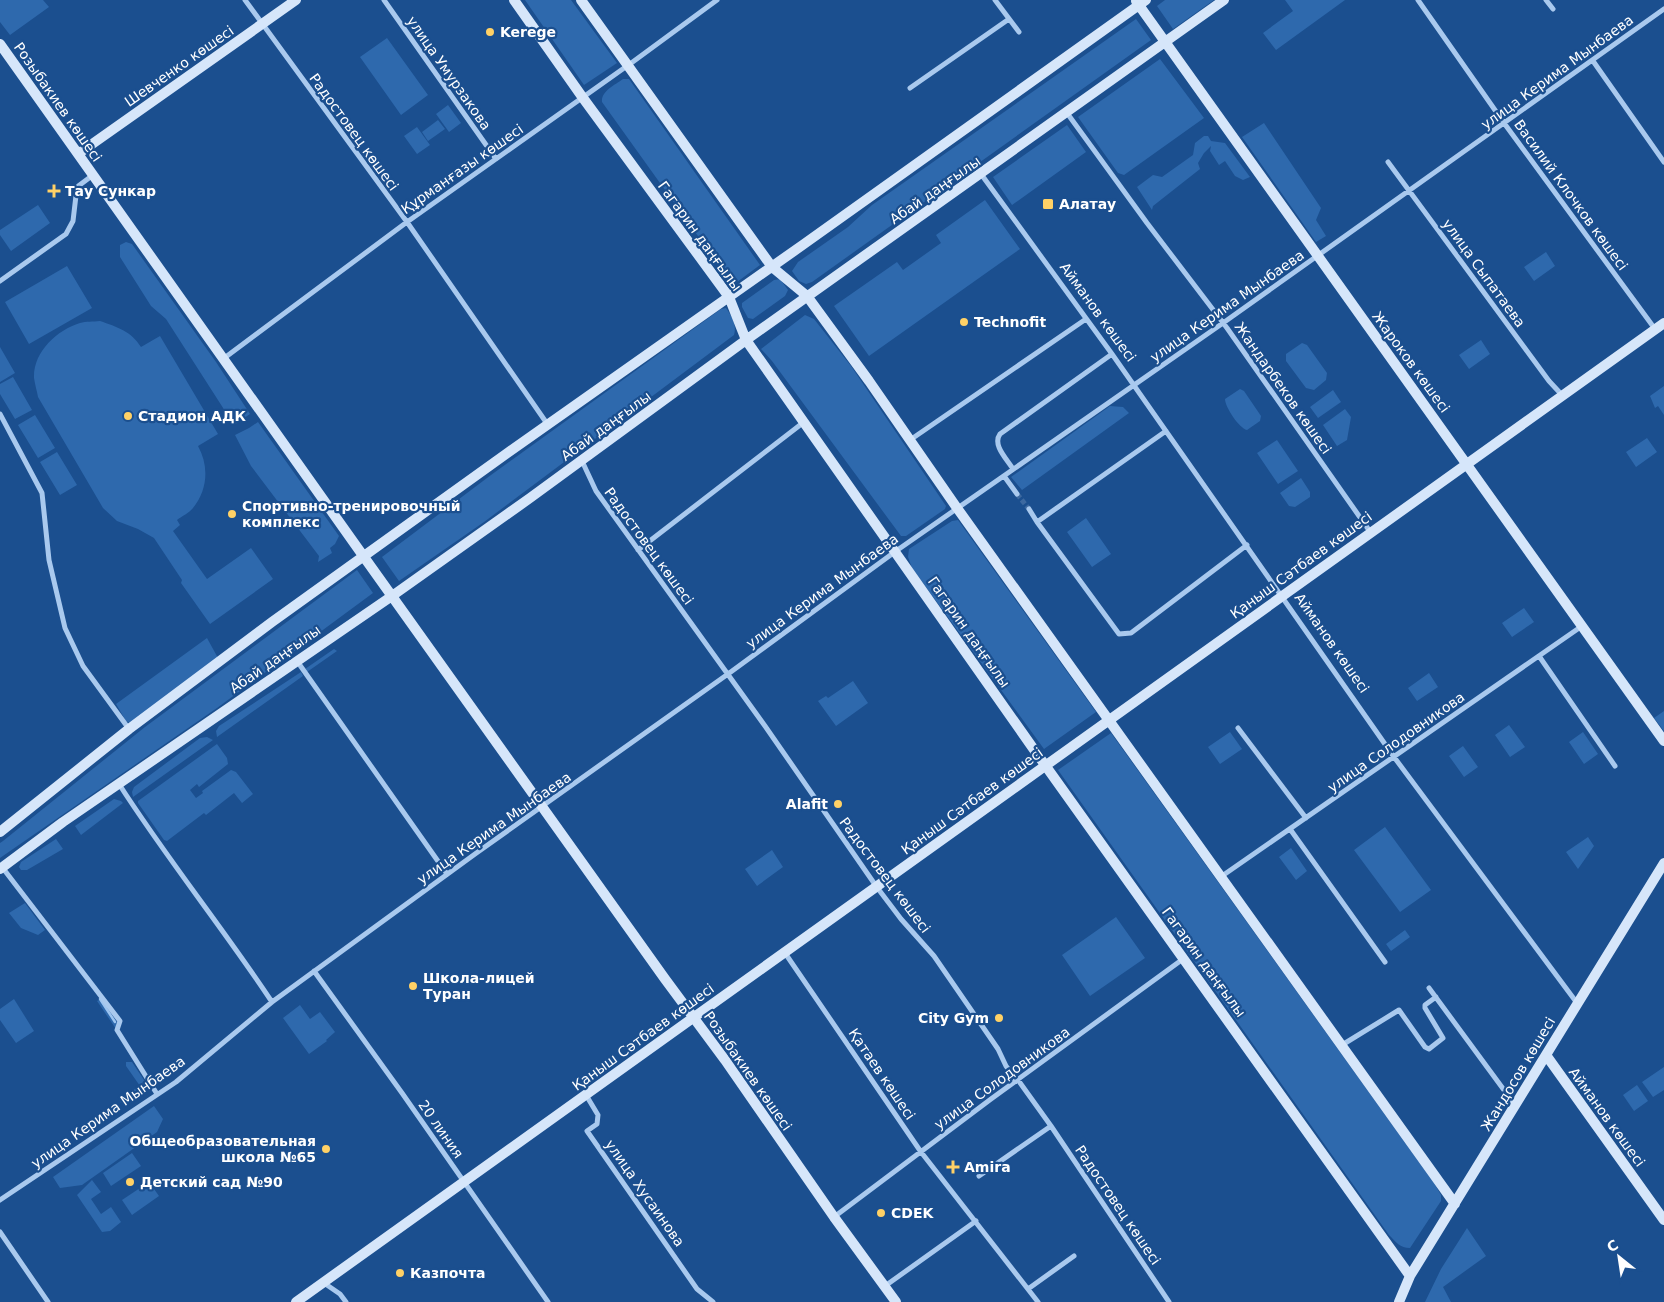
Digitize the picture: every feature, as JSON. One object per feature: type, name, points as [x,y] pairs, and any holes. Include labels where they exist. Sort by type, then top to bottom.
[{"type":"main road","name":"Шевченко көшесі","points":[[78,154],[296,0]]},
{"type":"main road","name":"Гагарин даңғылы","points":[[514,0],[583,98],[729,297],[746,340],[1045,765],[1410,1276]]},
{"type":"main road","points":[[581,0],[772,267],[807,296],[1455,1204]]},
{"type":"main road","name":"Абай даңғылы","points":[[1,868],[63,822],[392,596],[582,461],[807,296],[1224,0]]},
{"type":"main road","points":[[0,832],[129,729],[272,622],[364,558],[548,424],[772,267],[1140,2]]},
{"type":"main road","name":"Жароков көшесі","points":[[1140,2],[1165,43],[1664,741]]},
{"type":"main road","name":"Розыбакиев көшесі","points":[[0,44],[364,558]]},
{"type":"main road","name":"Қаныш Сәтбаев көшесі","points":[[296,1302],[1664,323]]},
{"type":"main road","points":[[364,558],[392,596]]},
{"type":"main road","name":"Розыбакиев көшесі","points":[[392,596],[896,1302]]},
{"type":"main road","name":"Жандосов көшесі","points":[[1399,1302],[1410,1276],[1664,863]]},
{"type":"main road","name":"Айманов көшесі","points":[[1546,1055],[1664,1220]]},
{"type":"street","name":"Радостовец көшесі","points":[[245,0],[407,222],[548,424]]},
{"type":"street","name":"улица Умурзакова","points":[[384,0],[496,159]]},
{"type":"street","name":"Құрманғазы көшесі","points":[[222,359],[407,222],[628,66],[717,0]]},
{"type":"street","points":[[995,0],[1019,32]]},
{"type":"street","name":"Василий Клочков көшесі","points":[[1418,0],[1504,123],[1655,329]]},
{"type":"street","points":[[1546,0],[1553,9]]},
{"type":"street","name":"улица Керима Мынбаева","points":[[0,1200],[176,1082],[272,1002],[447,874],[728,674],[896,551],[1134,386],[1664,9]]},
{"type":"street","points":[[910,88],[1009,19]]},
{"type":"street","points":[[1593,60],[1664,162]]},
{"type":"street","name":"Жандарбеков көшесі","points":[[1068,112],[1223,323],[1371,533]]},
{"type":"street","name":"улица Сыпатаева","points":[[1388,162],[1549,381],[1563,396]]},
{"type":"street","name":"Айманов көшесі","points":[[981,174],[1112,354],[1394,756],[1577,1003]]},
{"type":"street","points":[[0,281],[66,234],[73,221],[77,187],[93,175]]},
{"type":"street","points":[[910,440],[1086,319]]},
{"type":"street","points":[[1014,469],[997,444],[1000,434],[1112,354]]},
{"type":"street","points":[[0,414],[42,493],[49,560],[65,628],[88,673],[129,729]]},
{"type":"street","points":[[638,550],[805,422]]},
{"type":"street","points":[[1037,522],[1166,431]]},
{"type":"street","name":"Радостовец көшесі","points":[[582,461],[596,491],[728,674],[876,886],[900,919],[934,956],[998,1048],[1006,1066],[1051,1126],[1169,1302]]},
{"type":"street","points":[[1004,476],[1017,494]]},
{"type":"street","points":[[1029,510],[1120,634],[1131,634],[1247,545]]},
{"type":"street","name":"улица Солодовникова","points":[[1222,876],[1582,626]]},
{"type":"street","points":[[1539,656],[1615,766]]},
{"type":"street","points":[[297,661],[447,874]]},
{"type":"street","points":[[1238,728],[1306,818]]},
{"type":"street","points":[[119,784],[169,858],[237,950],[272,1002]]},
{"type":"street","points":[[1290,829],[1385,962]]},
{"type":"street","points":[[1,868],[120,1020],[117,1030],[158,1094]]},
{"type":"street","name":"Қатаев көшесі","points":[[784,952],[921,1152],[1038,1302]]},
{"type":"street","name":"улица Солодовникова","points":[[834,1217],[1184,958]]},
{"type":"street","name":"20 линия","points":[[314,971],[548,1302]]},
{"type":"street","points":[[1429,988],[1515,1105]]},
{"type":"street","points":[[1342,1045],[1398,1010],[1425,1047],[1429,1049],[1443,1038],[1425,1008],[1436,997]]},
{"type":"street","name":"улица Хусаинова","points":[[586,1095],[598,1115],[597,1124],[587,1131],[697,1290],[713,1302]]},
{"type":"street","points":[[979,1176],[1051,1126]]},
{"type":"street","points":[[885,1286],[976,1221]]},
{"type":"street","points":[[0,1232],[48,1302]]},
{"type":"street","points":[[1028,1289],[1074,1256]]},
{"type":"street","points":[[323,1282],[340,1294],[346,1302]]},
{"type":"shaded area","points":[[0,0],[43,0],[49,7],[10,35],[0,22]]},
{"type":"shaded area","points":[[525,0],[571,0],[617,63],[584,85]]},
{"type":"shaded area","points":[[1165,0],[1214,0],[1173,29],[1157,6]]},
{"type":"shaded area","points":[[1285,0],[1345,0],[1276,50],[1263,33],[1293,11]]},
{"type":"shaded area","points":[[1136,19],[1151,40],[812,282],[806,284],[799,281],[792,271],[798,262],[848,227],[872,205]]},
{"type":"shaded area","points":[[387,38],[428,95],[401,115],[360,57]]},
{"type":"shaded area","points":[[1160,59],[1204,118],[1124,175],[1118,173],[1078,117]]},
{"type":"shaded area","points":[[623,79],[629,79],[760,265],[733,285],[602,102],[606,91]]},
{"type":"shaded area","points":[[448,105],[461,123],[449,132],[436,114]]},
{"type":"shaded area","points":[[438,120],[445,129],[428,141],[422,132]]},
{"type":"shaded area","points":[[1264,123],[1321,208],[1316,220],[1326,236],[1316,242],[1242,137]]},
{"type":"shaded area","points":[[1067,125],[1086,152],[1012,205],[993,177]]},
{"type":"shaded area","points":[[417,127],[430,145],[417,154],[404,136]]},
{"type":"shaded area","points":[[1204,136],[1208,136],[1211,141],[1225,143],[1250,177],[1243,180],[1235,176],[1225,161],[1219,165],[1210,151],[1211,146],[1198,163],[1200,169],[1153,206],[1152,210],[1137,187],[1153,175],[1162,177],[1193,155],[1195,143]]},
{"type":"shaded area","points":[[985,200],[1020,249],[869,356],[834,306],[897,262],[903,270],[941,243],[936,235]]},
{"type":"shaded area","points":[[38,205],[50,223],[11,251],[0,235],[0,230]]},
{"type":"shaded area","points":[[126,242],[132,244],[216,362],[250,414],[234,425],[166,319],[151,306],[120,257],[120,245]]},
{"type":"shaded area","points":[[1546,252],[1555,266],[1534,281],[1524,267]]},
{"type":"shaded area","points":[[67,266],[92,308],[29,344],[5,302]]},
{"type":"shaded area","points":[[780,279],[788,290],[785,296],[753,319],[748,318],[742,303],[774,280]]},
{"type":"shaded area","points":[[726,308],[733,321],[734,335],[484,522],[399,581],[382,557],[491,475],[721,309]]},
{"type":"shaded area","points":[[805,315],[814,319],[851,366],[946,506],[945,509],[906,536],[901,536],[772,361],[761,349]]},
{"type":"shaded area","name":"Стадион АДК","points":[[100,321],[128,333],[141,347],[160,336],[218,434],[198,446],[205,469],[202,493],[191,510],[177,520],[180,525],[173,531],[207,579],[251,548],[273,579],[210,624],[181,583],[182,580],[154,538],[117,521],[103,508],[38,397],[34,378],[35,368],[42,351],[48,343],[71,326],[82,322]]},
{"type":"shaded area","points":[[1481,340],[1490,354],[1469,369],[1459,355]]},
{"type":"shaded area","points":[[1302,343],[1307,345],[1327,373],[1326,380],[1314,390],[1306,388],[1286,361],[1286,354]]},
{"type":"shaded area","points":[[0,347],[15,373],[0,382]]},
{"type":"shaded area","points":[[13,377],[32,410],[15,419],[0,394],[0,384]]},
{"type":"shaded area","points":[[1664,386],[1664,415],[1658,406],[1655,408],[1650,396]]},
{"type":"shaded area","points":[[1240,389],[1244,391],[1261,416],[1260,421],[1247,430],[1233,417],[1225,399]]},
{"type":"shaded area","points":[[1333,390],[1341,402],[1318,418],[1310,407]]},
{"type":"shaded area","points":[[1110,406],[1123,407],[1129,413],[1022,490],[1011,477]]},
{"type":"shaded area","points":[[1345,409],[1351,417],[1347,440],[1337,446],[1323,425]]},
{"type":"shaded area","points":[[35,415],[55,448],[38,458],[18,425]]},
{"type":"shaded area","points":[[258,422],[339,536],[335,544],[330,548],[332,553],[318,562],[319,556],[251,466],[235,435]]},
{"type":"shaded area","points":[[1647,438],[1657,452],[1636,467],[1626,452]]},
{"type":"shaded area","points":[[1277,440],[1298,471],[1278,484],[1257,453]]},
{"type":"shaded area","points":[[57,452],[77,485],[60,495],[40,462]]},
{"type":"shaded area","points":[[1301,478],[1310,492],[1310,497],[1295,507],[1289,506],[1280,493]]},
{"type":"shaded area","points":[[1086,518],[1111,554],[1092,567],[1067,532]]},
{"type":"shaded area","points":[[958,520],[1096,712],[1044,749],[912,568],[908,557],[909,549],[952,521]]},
{"type":"shaded area","points":[[357,570],[373,593],[217,708],[0,858],[0,843],[145,727]]},
{"type":"shaded area","points":[[1524,608],[1534,622],[1512,637],[1502,623]]},
{"type":"shaded area","points":[[207,638],[218,658],[132,724],[126,721],[116,704]]},
{"type":"shaded area","points":[[334,649],[337,651],[307,672],[305,669]]},
{"type":"shaded area","points":[[301,672],[303,676],[217,737],[216,731],[219,726]]},
{"type":"shaded area","points":[[1429,673],[1438,687],[1417,701],[1408,688]]},
{"type":"shaded area","points":[[853,681],[868,703],[836,726],[818,701],[826,696],[828,698]]},
{"type":"shaded area","points":[[1664,711],[1664,731],[1654,718]]},
{"type":"shaded area","points":[[1509,725],[1525,747],[1510,757],[1495,735]]},
{"type":"shaded area","points":[[1230,732],[1242,749],[1220,764],[1208,747]]},
{"type":"shaded area","points":[[1583,732],[1598,754],[1584,764],[1569,742]]},
{"type":"shaded area","points":[[1111,733],[1441,1195],[1441,1201],[1410,1248],[1401,1246],[1389,1235],[1058,770]]},
{"type":"shaded area","points":[[207,737],[213,740],[133,797],[134,787],[200,738]]},
{"type":"shaded area","points":[[217,744],[227,758],[228,764],[199,787],[197,784],[190,790],[196,798],[203,793],[202,791],[231,770],[236,772],[253,794],[242,803],[234,793],[206,815],[204,813],[167,841],[164,840],[138,801]]},
{"type":"shaded area","points":[[1463,746],[1478,767],[1464,777],[1449,756]]},
{"type":"shaded area","points":[[114,799],[123,803],[81,835],[75,826]]},
{"type":"shaded area","points":[[1385,827],[1431,890],[1400,912],[1354,850]]},
{"type":"shaded area","points":[[1588,837],[1594,846],[1578,869],[1566,852]]},
{"type":"shaded area","points":[[56,839],[63,849],[27,870],[21,870],[19,867],[21,862]]},
{"type":"shaded area","points":[[1291,848],[1307,871],[1296,880],[1279,857]]},
{"type":"shaded area","points":[[772,850],[783,867],[757,886],[745,869]]},
{"type":"shaded area","points":[[25,903],[45,930],[38,935],[21,928],[9,913]]},
{"type":"shaded area","points":[[1116,917],[1145,958],[1090,996],[1062,955]]},
{"type":"shaded area","points":[[1405,930],[1410,937],[1391,951],[1386,944]]},
{"type":"shaded area","points":[[14,999],[34,1031],[16,1043],[0,1020],[0,1009]]},
{"type":"shaded area","points":[[101,999],[117,1022],[116,1029],[97,1001]]},
{"type":"shaded area","points":[[300,1005],[310,1019],[320,1012],[335,1032],[327,1041],[309,1054],[283,1018]]},
{"type":"shaded area","points":[[126,1062],[132,1062],[148,1086],[121,1103],[119,1099],[140,1086],[126,1066]]},
{"type":"shaded area","points":[[1664,1067],[1664,1090],[1653,1097],[1642,1082]]},
{"type":"shaded area","points":[[1637,1085],[1648,1101],[1634,1111],[1623,1095]]},
{"type":"shaded area","points":[[154,1106],[163,1119],[157,1132],[82,1185],[60,1188],[53,1177]]},
{"type":"shaded area","points":[[132,1153],[141,1166],[111,1186],[103,1173]]},
{"type":"shaded area","points":[[92,1180],[101,1192],[91,1199],[101,1214],[111,1207],[121,1222],[110,1231],[102,1232],[77,1195]]},
{"type":"shaded area","points":[[149,1182],[159,1196],[132,1215],[122,1200]]},
{"type":"shaded area","points":[[1467,1228],[1486,1256],[1443,1287],[1451,1302],[1425,1302],[1441,1269]]},
{"type":"waterway","points":[[100,999],[115,1022]]},
{"type":"tunnel","points":[[1017,494],[1029,509]]},
{"type":"place","name":"Kerege","points":[[490,32]]},
{"type":"place","name":"Тау Сункар","points":[[54,191]]},
{"type":"place","name":"Алатау","points":[[1048,204]]},
{"type":"place","name":"Technofit","points":[[964,322]]},
{"type":"place","name":"Стадион АДК","points":[[128,416]]},
{"type":"place","name":"Спортивно-тренировочный комплекс","points":[[232,514]]},
{"type":"place","name":"Alafit","points":[[838,804]]},
{"type":"place","name":"Школа-лицей Туран","points":[[413,986]]},
{"type":"place","name":"City Gym","points":[[999,1018]]},
{"type":"place","name":"Общеобразовательная школа №65","points":[[326,1149]]},
{"type":"place","name":"Amira","points":[[953,1167]]},
{"type":"place","name":"Детский сад №90","points":[[130,1182]]},
{"type":"place","name":"CDEK","points":[[881,1213]]},
{"type":"place","name":"Казпочта","points":[[400,1273]]}]
